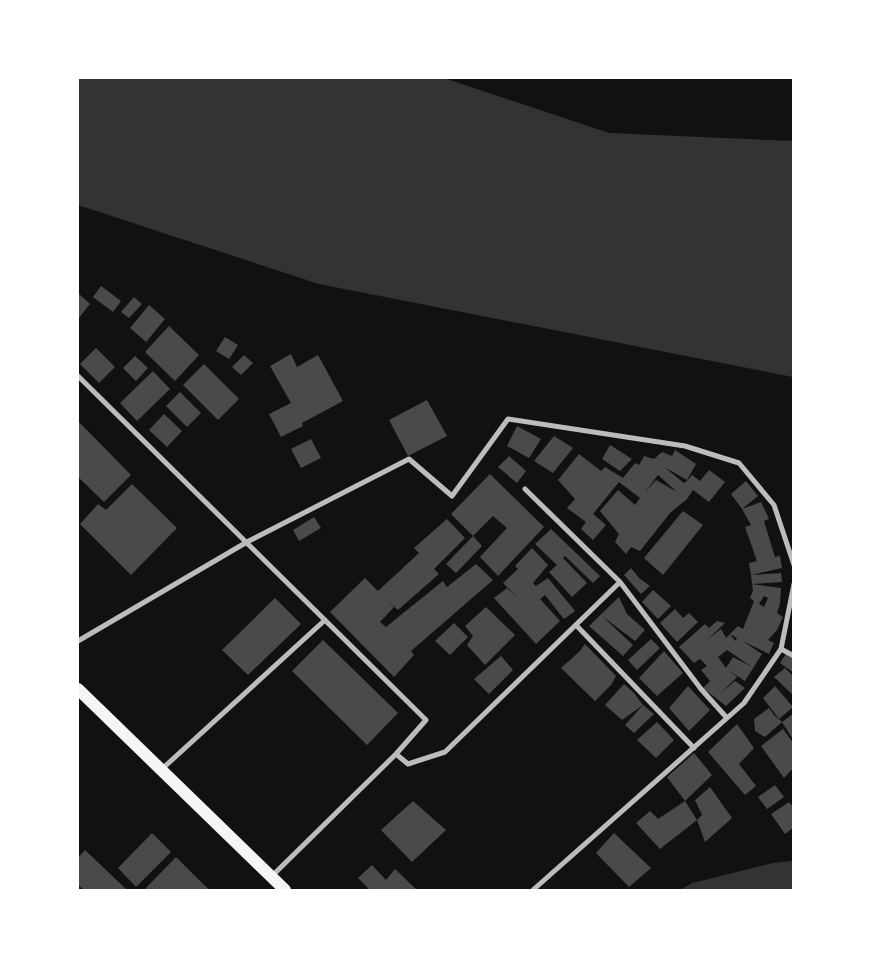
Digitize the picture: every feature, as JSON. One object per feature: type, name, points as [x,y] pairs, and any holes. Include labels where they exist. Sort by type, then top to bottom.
[{"type":"main road","points":[[78,689],[285,890]]},
{"type":"street","points":[[78,376],[426,720],[396,754],[271,877]]},
{"type":"street","points":[[78,641],[247,542],[409,459],[452,496],[508,419],[685,446],[739,463],[774,505],[794,565]]},
{"type":"street","points":[[525,489],[620,582],[701,689],[727,718]]},
{"type":"street","points":[[396,754],[408,764],[445,752],[620,582]]},
{"type":"street","points":[[533,890],[744,703],[781,649],[794,584]]},
{"type":"street","points":[[161,769],[326,620]]},
{"type":"street","points":[[576,626],[694,748]]},
{"type":"street","points":[[781,649],[794,656]]},
{"type":"shaded area","points":[[78,78],[444,78],[609,133],[793,141],[793,377],[319,284],[78,205]]},
{"type":"shaded area","points":[[793,861],[793,890],[680,890],[692,883],[773,863]]},
{"type":"building","points":[[101,286],[121,301],[113,312],[93,297]]},
{"type":"building","points":[[78,293],[90,304],[78,319]]},
{"type":"building","points":[[134,297],[142,304],[129,318],[121,312]]},
{"type":"building","points":[[149,305],[165,319],[146,342],[130,328]]},
{"type":"building","points":[[169,326],[199,355],[175,381],[145,352]]},
{"type":"building","points":[[225,337],[238,345],[229,359],[216,351]]},
{"type":"building","points":[[96,348],[115,367],[99,383],[80,364]]},
{"type":"building","points":[[291,354],[297,367],[318,355],[343,401],[302,423],[303,426],[281,437],[269,414],[291,403],[270,366]]},
{"type":"building","points":[[244,355],[253,363],[241,375],[232,367]]},
{"type":"building","points":[[135,356],[148,368],[136,381],[123,368]]},
{"type":"building","points":[[204,364],[239,399],[218,420],[183,385]]},
{"type":"building","points":[[153,371],[170,389],[137,421],[120,403]]},
{"type":"building","points":[[180,392],[201,413],[187,427],[166,406]]},
{"type":"building","points":[[427,400],[447,436],[408,456],[389,420]]},
{"type":"building","points":[[164,414],[182,431],[167,447],[149,430]]},
{"type":"building","points":[[78,421],[131,475],[104,502],[78,477]]},
{"type":"building","points":[[517,426],[541,439],[529,458],[507,446]]},
{"type":"building","points":[[554,436],[573,448],[553,473],[534,461]]},
{"type":"building","points":[[311,439],[321,458],[301,468],[291,449]]},
{"type":"building","points":[[610,445],[632,459],[620,471],[602,459]]},
{"type":"building","points":[[675,450],[696,464],[687,480],[664,467],[684,483],[686,482],[692,475],[700,481],[709,470],[725,482],[709,502],[693,490],[687,499],[670,513],[640,551],[631,547],[626,554],[615,542],[619,534],[600,511],[618,490],[635,505],[640,498],[619,482],[593,514],[606,525],[593,540],[581,529],[586,522],[567,508],[575,499],[558,480],[579,454],[601,471],[605,467],[623,478],[635,463],[639,465],[644,456],[654,459],[662,452],[672,456]],"holes":[[[658,475],[677,492],[656,480],[645,492]]]},
{"type":"building","points":[[509,456],[526,471],[517,483],[498,467]]},
{"type":"building","points":[[490,474],[544,527],[498,576],[480,557],[507,528],[493,516],[473,536],[451,514]]},
{"type":"building","points":[[746,481],[758,496],[742,509],[731,494]]},
{"type":"building","points":[[132,484],[177,528],[131,575],[80,524],[98,504],[106,510]]},
{"type":"building","points":[[761,502],[769,519],[764,521],[775,557],[780,556],[782,568],[751,575],[749,563],[757,561],[745,527],[751,525],[742,509]]},
{"type":"building","points":[[683,511],[703,525],[663,575],[644,558]]},
{"type":"building","points":[[314,517],[321,528],[299,541],[293,530]]},
{"type":"building","points":[[447,519],[465,538],[434,569],[439,574],[398,610],[386,599],[394,607],[380,622],[386,627],[443,581],[447,587],[476,564],[493,580],[411,651],[414,655],[394,677],[330,612],[365,578],[378,591],[419,553],[414,548]]},
{"type":"building","points":[[551,529],[600,576],[593,583],[565,556],[563,558],[587,583],[572,597],[549,572],[557,565],[535,544]]},
{"type":"building","points":[[473,536],[482,546],[456,573],[446,564]]},
{"type":"building","points":[[532,548],[548,565],[533,583],[536,586],[548,578],[575,611],[564,619],[545,595],[540,599],[560,621],[536,644],[494,598],[507,588],[518,598],[503,583],[518,569],[515,566]]},
{"type":"building","points":[[631,568],[639,578],[650,586],[641,594],[624,575]]},
{"type":"building","points":[[781,573],[782,582],[752,584],[751,575]]},
{"type":"building","points":[[752,584],[781,588],[780,604],[777,613],[783,617],[777,630],[768,640],[774,643],[769,654],[743,641],[762,654],[745,681],[728,670],[737,677],[721,693],[735,681],[745,688],[726,706],[703,688],[710,681],[701,670],[707,666],[700,659],[694,663],[679,647],[705,624],[709,628],[717,621],[725,623],[707,640],[721,629],[726,638],[738,626],[743,629],[754,601],[750,598],[753,591]],"holes":[[[764,596],[768,598],[764,607],[759,604]],[[727,650],[752,667],[733,657],[726,668],[718,657]]]},
{"type":"building","points":[[653,590],[671,606],[658,619],[642,602]]},
{"type":"building","points":[[619,597],[627,614],[645,630],[635,641],[602,616],[633,645],[623,656],[589,626]]},
{"type":"building","points":[[275,598],[301,624],[248,675],[222,650]]},
{"type":"building","points":[[486,607],[515,635],[485,665],[467,645],[473,636],[465,626]]},
{"type":"building","points":[[675,609],[683,618],[689,613],[698,622],[677,642],[660,623]]},
{"type":"building","points":[[454,623],[468,637],[450,655],[435,641]]},
{"type":"building","points":[[651,639],[660,648],[637,670],[628,660]]},
{"type":"building","points":[[323,640],[398,713],[367,745],[292,671]]},
{"type":"building","points":[[585,644],[616,676],[611,685],[595,701],[561,668]]},
{"type":"building","points":[[664,651],[683,673],[657,696],[639,678]]},
{"type":"building","points":[[787,652],[794,656],[794,673],[780,663]]},
{"type":"building","points":[[501,656],[513,670],[489,694],[474,679]]},
{"type":"building","points":[[785,668],[794,677],[794,696],[774,677]]},
{"type":"building","points":[[624,684],[643,705],[622,720],[605,705]]},
{"type":"building","points":[[688,686],[710,710],[689,731],[669,708]]},
{"type":"building","points":[[775,686],[793,707],[779,719],[763,698]]},
{"type":"building","points":[[643,705],[654,714],[634,733],[625,725]]},
{"type":"building","points":[[769,708],[782,722],[765,737],[755,731],[754,719]]},
{"type":"building","points":[[794,713],[794,741],[782,722]]},
{"type":"building","points":[[657,722],[674,740],[656,758],[637,740]]},
{"type":"building","points":[[737,724],[754,748],[739,764],[756,786],[745,795],[708,752]]},
{"type":"building","points":[[783,729],[794,744],[794,767],[784,778],[761,746]]},
{"type":"building","points":[[694,753],[712,775],[685,801],[667,777]]},
{"type":"building","points":[[775,785],[784,797],[767,809],[758,797]]},
{"type":"building","points":[[710,787],[732,818],[705,842],[697,820],[702,815],[695,800]]},
{"type":"building","points":[[413,801],[446,830],[412,862],[381,830]]},
{"type":"building","points":[[685,801],[697,820],[660,849],[636,823],[650,811],[658,819]]},
{"type":"building","points":[[789,802],[794,808],[794,827],[785,834],[771,814]]},
{"type":"building","points":[[152,833],[171,852],[136,887],[118,868]]},
{"type":"building","points":[[614,833],[651,868],[629,887],[596,853]]},
{"type":"building","points":[[85,850],[127,890],[84,890],[78,885],[78,858]]},
{"type":"building","points":[[176,857],[203,884],[210,890],[144,890]]},
{"type":"building","points":[[372,865],[386,880],[395,869],[417,890],[370,890],[358,878]]}]
